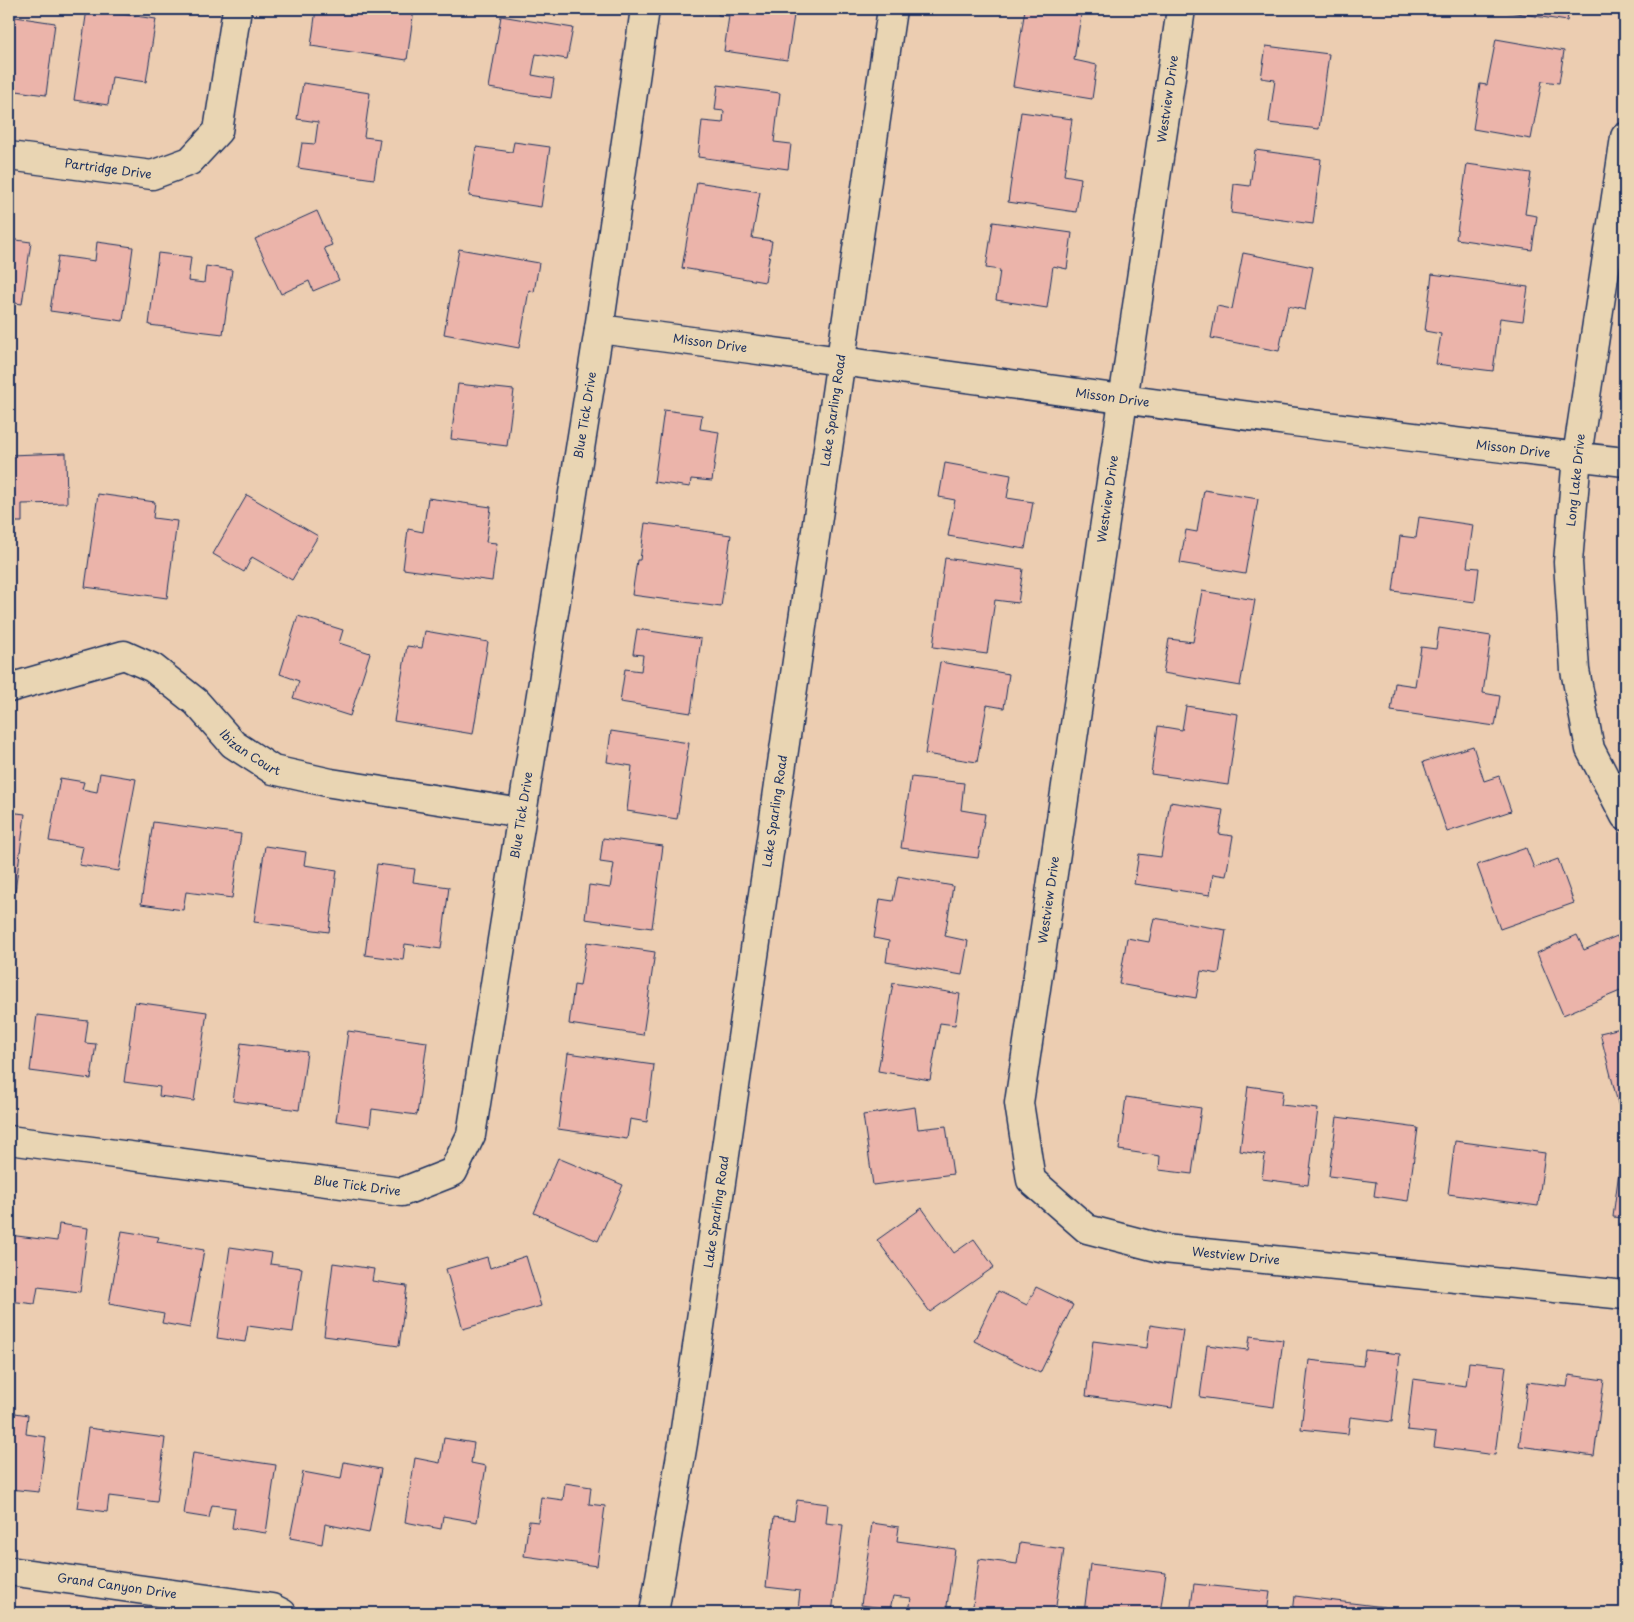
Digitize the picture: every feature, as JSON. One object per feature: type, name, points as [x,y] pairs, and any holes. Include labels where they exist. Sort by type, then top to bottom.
[{"type":"street","name":"Partridge Drive","points":[[9,156],[152,175],[190,161],[218,131],[237,9]]},
{"type":"street","name":"Blue Tick Drive","points":[[9,1140],[402,1192],[453,1172],[471,1136],[599,329],[645,9]]},
{"type":"street","name":"Lake Sparling Road","points":[[654,1613],[684,1433],[892,9]]},
{"type":"street","name":"Westview Drive","points":[[1181,9],[1019,1103],[1030,1180],[1087,1229],[1164,1249],[1625,1295]]},
{"type":"street","name":"Long Lake Drive","points":[[1625,138],[1576,456],[1568,562],[1575,670],[1590,749],[1625,816]]},
{"type":"street","name":"Misson Drive","points":[[599,329],[840,360],[1123,400],[1625,462]]},
{"type":"street","name":"Ibizan Court","points":[[9,688],[124,655],[153,668],[196,702],[233,744],[273,770],[331,783],[522,814]]},
{"type":"street","name":"Grand Canyon Drive","points":[[9,1571],[272,1608],[282,1613]]},
{"type":"building","points":[[87,9],[156,19],[146,82],[112,77],[108,105],[74,100]]},
{"type":"building","points":[[316,9],[414,9],[407,60],[311,46]]},
{"type":"building","points":[[719,9],[795,9],[787,60],[724,51],[729,16],[718,15]]},
{"type":"building","points":[[1025,9],[1082,9],[1074,60],[1097,65],[1092,99],[1013,86]]},
{"type":"building","points":[[1498,9],[1569,9],[1567,21]]},
{"type":"building","points":[[9,16],[55,23],[46,95],[9,90]]},
{"type":"building","points":[[501,16],[573,28],[567,59],[536,54],[532,75],[554,79],[551,98],[489,88]]},
{"type":"building","points":[[1496,39],[1564,51],[1559,83],[1542,81],[1531,139],[1473,129],[1480,84],[1487,85]]},
{"type":"building","points":[[1266,46],[1329,54],[1319,129],[1269,123],[1275,80],[1261,78]]},
{"type":"building","points":[[303,83],[370,93],[364,137],[380,139],[374,179],[298,168],[302,143],[315,144],[318,122],[297,119]]},
{"type":"building","points":[[718,85],[780,93],[774,142],[791,144],[788,169],[698,157],[702,121],[723,123],[724,111],[715,110]]},
{"type":"building","points":[[1021,112],[1072,119],[1064,175],[1081,178],[1076,212],[1008,202]]},
{"type":"building","points":[[514,142],[550,147],[541,207],[469,196],[476,147],[512,152]]},
{"type":"building","points":[[1255,150],[1321,159],[1313,224],[1231,213],[1234,184],[1250,186]]},
{"type":"building","points":[[1467,164],[1531,173],[1525,214],[1537,216],[1532,250],[1456,239]]},
{"type":"building","points":[[697,182],[760,192],[752,238],[772,241],[765,282],[682,268]]},
{"type":"building","points":[[317,211],[332,245],[324,248],[339,280],[313,291],[309,281],[281,294],[255,239]]},
{"type":"building","points":[[993,222],[1072,233],[1067,269],[1053,266],[1047,308],[996,300],[1000,270],[986,268]]},
{"type":"building","points":[[9,239],[31,242],[22,304],[9,302]]},
{"type":"building","points":[[97,242],[133,247],[123,321],[50,311],[58,256],[95,261]]},
{"type":"building","points":[[459,249],[539,263],[534,292],[529,290],[519,348],[444,334]]},
{"type":"building","points":[[158,253],[191,257],[188,281],[204,283],[206,266],[232,270],[223,334],[149,325]]},
{"type":"building","points":[[1243,253],[1313,267],[1305,310],[1288,306],[1279,351],[1211,338],[1217,306],[1232,309]]},
{"type":"building","points":[[1432,274],[1528,287],[1523,321],[1500,318],[1493,371],[1436,364],[1441,334],[1425,331]]},
{"type":"building","points":[[458,384],[514,390],[507,446],[451,439]]},
{"type":"building","points":[[664,410],[702,415],[700,429],[719,432],[712,481],[691,479],[690,487],[654,482]]},
{"type":"building","points":[[66,453],[67,503],[22,504],[22,522],[9,522],[9,455]]},
{"type":"building","points":[[945,463],[1011,475],[1007,498],[1033,502],[1025,549],[948,536],[955,500],[939,497]]},
{"type":"building","points":[[1204,490],[1258,499],[1245,574],[1180,563],[1186,530],[1197,532]]},
{"type":"building","points":[[98,494],[155,502],[153,518],[177,521],[167,598],[85,587]]},
{"type":"building","points":[[247,495],[318,536],[292,580],[252,557],[244,572],[213,554]]},
{"type":"building","points":[[428,498],[491,507],[486,542],[497,543],[492,581],[403,569],[408,529],[423,532]]},
{"type":"building","points":[[1419,517],[1473,525],[1467,567],[1479,568],[1475,602],[1393,591],[1400,536],[1416,538]]},
{"type":"building","points":[[645,523],[731,535],[721,607],[632,595],[637,560],[640,560]]},
{"type":"building","points":[[945,558],[1023,569],[1018,603],[995,600],[987,654],[933,647]]},
{"type":"building","points":[[1202,591],[1255,600],[1240,686],[1163,673],[1169,639],[1193,642]]},
{"type":"building","points":[[298,616],[343,630],[339,643],[370,653],[350,716],[293,698],[299,681],[280,674]]},
{"type":"building","points":[[1439,628],[1491,636],[1483,693],[1500,696],[1495,726],[1391,711],[1395,683],[1415,686],[1421,647],[1436,649]]},
{"type":"building","points":[[637,629],[701,639],[691,713],[620,702],[625,669],[641,671],[643,655],[633,654]]},
{"type":"building","points":[[425,631],[488,642],[473,734],[394,721],[407,646],[422,648]]},
{"type":"building","points":[[940,662],[1009,674],[1004,708],[987,705],[977,762],[925,754]]},
{"type":"building","points":[[1186,706],[1238,714],[1228,785],[1151,774],[1158,726],[1182,730]]},
{"type":"building","points":[[611,731],[689,743],[677,819],[627,811],[632,766],[607,762]]},
{"type":"building","points":[[1473,746],[1484,781],[1499,776],[1511,811],[1447,832],[1423,762]]},
{"type":"building","points":[[100,773],[136,779],[119,871],[79,865],[83,847],[49,841],[60,778],[84,782],[82,789],[97,792]]},
{"type":"building","points":[[911,777],[964,783],[961,810],[985,814],[978,858],[901,848]]},
{"type":"building","points":[[1170,802],[1223,810],[1219,834],[1233,836],[1226,876],[1213,874],[1210,895],[1134,884],[1139,854],[1161,857]]},
{"type":"building","points":[[9,812],[25,814],[15,892],[9,891]]},
{"type":"building","points":[[153,822],[241,834],[232,898],[186,892],[183,910],[141,904]]},
{"type":"building","points":[[603,838],[663,846],[652,928],[585,919],[589,885],[610,888],[614,864],[600,862]]},
{"type":"building","points":[[265,846],[306,852],[304,865],[337,870],[329,932],[254,922]]},
{"type":"building","points":[[1526,848],[1534,868],[1558,859],[1574,903],[1500,929],[1477,865]]},
{"type":"building","points":[[377,864],[415,869],[413,882],[449,887],[441,949],[405,944],[403,960],[365,955]]},
{"type":"building","points":[[898,876],[953,886],[945,936],[968,941],[962,975],[886,962],[889,941],[874,938],[880,899],[893,901]]},
{"type":"building","points":[[1154,918],[1226,930],[1219,974],[1201,971],[1196,998],[1119,984],[1127,938],[1149,942]]},
{"type":"building","points":[[1577,935],[1584,950],[1617,936],[1625,954],[1625,989],[1563,1015],[1537,953]]},
{"type":"building","points":[[587,942],[655,952],[643,1035],[569,1024],[574,985],[580,986]]},
{"type":"building","points":[[893,983],[960,994],[955,1025],[940,1023],[930,1080],[878,1071]]},
{"type":"building","points":[[135,1002],[207,1012],[194,1101],[159,1096],[160,1087],[124,1082]]},
{"type":"building","points":[[37,1015],[88,1021],[85,1043],[96,1044],[91,1079],[30,1071]]},
{"type":"building","points":[[1625,1027],[1625,1118],[1622,1119],[1600,1033]]},
{"type":"building","points":[[348,1031],[427,1042],[417,1115],[372,1109],[370,1126],[336,1121]]},
{"type":"building","points":[[241,1043],[307,1052],[299,1110],[233,1101]]},
{"type":"building","points":[[568,1053],[654,1065],[647,1122],[630,1119],[627,1139],[558,1129]]},
{"type":"building","points":[[1248,1086],[1283,1091],[1281,1105],[1318,1109],[1308,1185],[1262,1179],[1265,1155],[1240,1151]]},
{"type":"building","points":[[1126,1097],[1201,1108],[1192,1174],[1159,1170],[1160,1156],[1119,1150]]},
{"type":"building","points":[[915,1107],[918,1129],[946,1126],[953,1174],[873,1185],[863,1115]]},
{"type":"building","points":[[1337,1117],[1418,1128],[1408,1201],[1374,1196],[1376,1182],[1329,1176]]},
{"type":"building","points":[[1455,1141],[1545,1153],[1538,1206],[1448,1194]]},
{"type":"building","points":[[1623,1141],[1625,1142],[1625,1218],[1613,1217]]},
{"type":"building","points":[[558,1158],[623,1185],[598,1241],[534,1213]]},
{"type":"building","points":[[922,1208],[954,1253],[974,1239],[994,1267],[930,1312],[877,1240]]},
{"type":"building","points":[[59,1224],[88,1228],[80,1292],[38,1287],[35,1304],[9,1301],[9,1235],[57,1241]]},
{"type":"building","points":[[122,1231],[159,1237],[157,1242],[204,1250],[190,1328],[162,1323],[164,1314],[109,1304]]},
{"type":"building","points":[[230,1247],[272,1253],[270,1264],[302,1268],[293,1332],[248,1326],[245,1342],[217,1338]]},
{"type":"building","points":[[526,1256],[541,1306],[463,1329],[446,1269],[487,1257],[490,1268]]},
{"type":"building","points":[[333,1263],[374,1269],[372,1281],[407,1286],[399,1346],[324,1336]]},
{"type":"building","points":[[1036,1287],[1073,1305],[1040,1373],[974,1341],[998,1291],[1027,1305]]},
{"type":"building","points":[[1150,1325],[1183,1330],[1172,1408],[1086,1396],[1093,1341],[1147,1348]]},
{"type":"building","points":[[1250,1336],[1283,1340],[1274,1407],[1200,1397],[1207,1345],[1248,1350]]},
{"type":"building","points":[[1365,1350],[1400,1354],[1392,1422],[1350,1417],[1348,1434],[1301,1429],[1309,1360],[1363,1366]]},
{"type":"building","points":[[1469,1362],[1506,1366],[1495,1455],[1434,1447],[1436,1433],[1407,1430],[1413,1379],[1466,1386]]},
{"type":"building","points":[[1569,1375],[1604,1380],[1594,1456],[1519,1446],[1528,1382],[1567,1387]]},
{"type":"building","points":[[9,1412],[28,1415],[26,1434],[46,1437],[39,1492],[9,1489]]},
{"type":"building","points":[[88,1428],[165,1438],[157,1502],[109,1496],[107,1512],[77,1508]]},
{"type":"building","points":[[444,1438],[474,1443],[471,1463],[486,1466],[477,1522],[443,1516],[441,1529],[405,1522],[415,1458],[440,1463]]},
{"type":"building","points":[[193,1453],[276,1465],[266,1533],[232,1528],[235,1508],[212,1505],[209,1518],[184,1514]]},
{"type":"building","points":[[344,1462],[381,1469],[369,1533],[325,1524],[322,1544],[290,1538],[303,1472],[341,1479]]},
{"type":"building","points":[[565,1483],[591,1487],[589,1504],[605,1506],[597,1566],[524,1556],[529,1521],[538,1522],[541,1497],[563,1500]]},
{"type":"building","points":[[797,1500],[828,1504],[826,1523],[843,1525],[832,1613],[798,1610],[800,1591],[766,1587],[774,1517],[794,1520]]},
{"type":"building","points":[[872,1523],[899,1527],[897,1541],[955,1549],[946,1613],[909,1613],[911,1598],[893,1596],[890,1609],[861,1605]]},
{"type":"building","points":[[1020,1543],[1064,1549],[1055,1613],[972,1613],[979,1559],[1017,1564]]},
{"type":"building","points":[[1090,1564],[1166,1573],[1160,1613],[1084,1613]]},
{"type":"building","points":[[1194,1584],[1270,1592],[1267,1613],[1190,1613]]},
{"type":"building","points":[[1295,1596],[1384,1607],[1384,1613],[1293,1613]]}]
